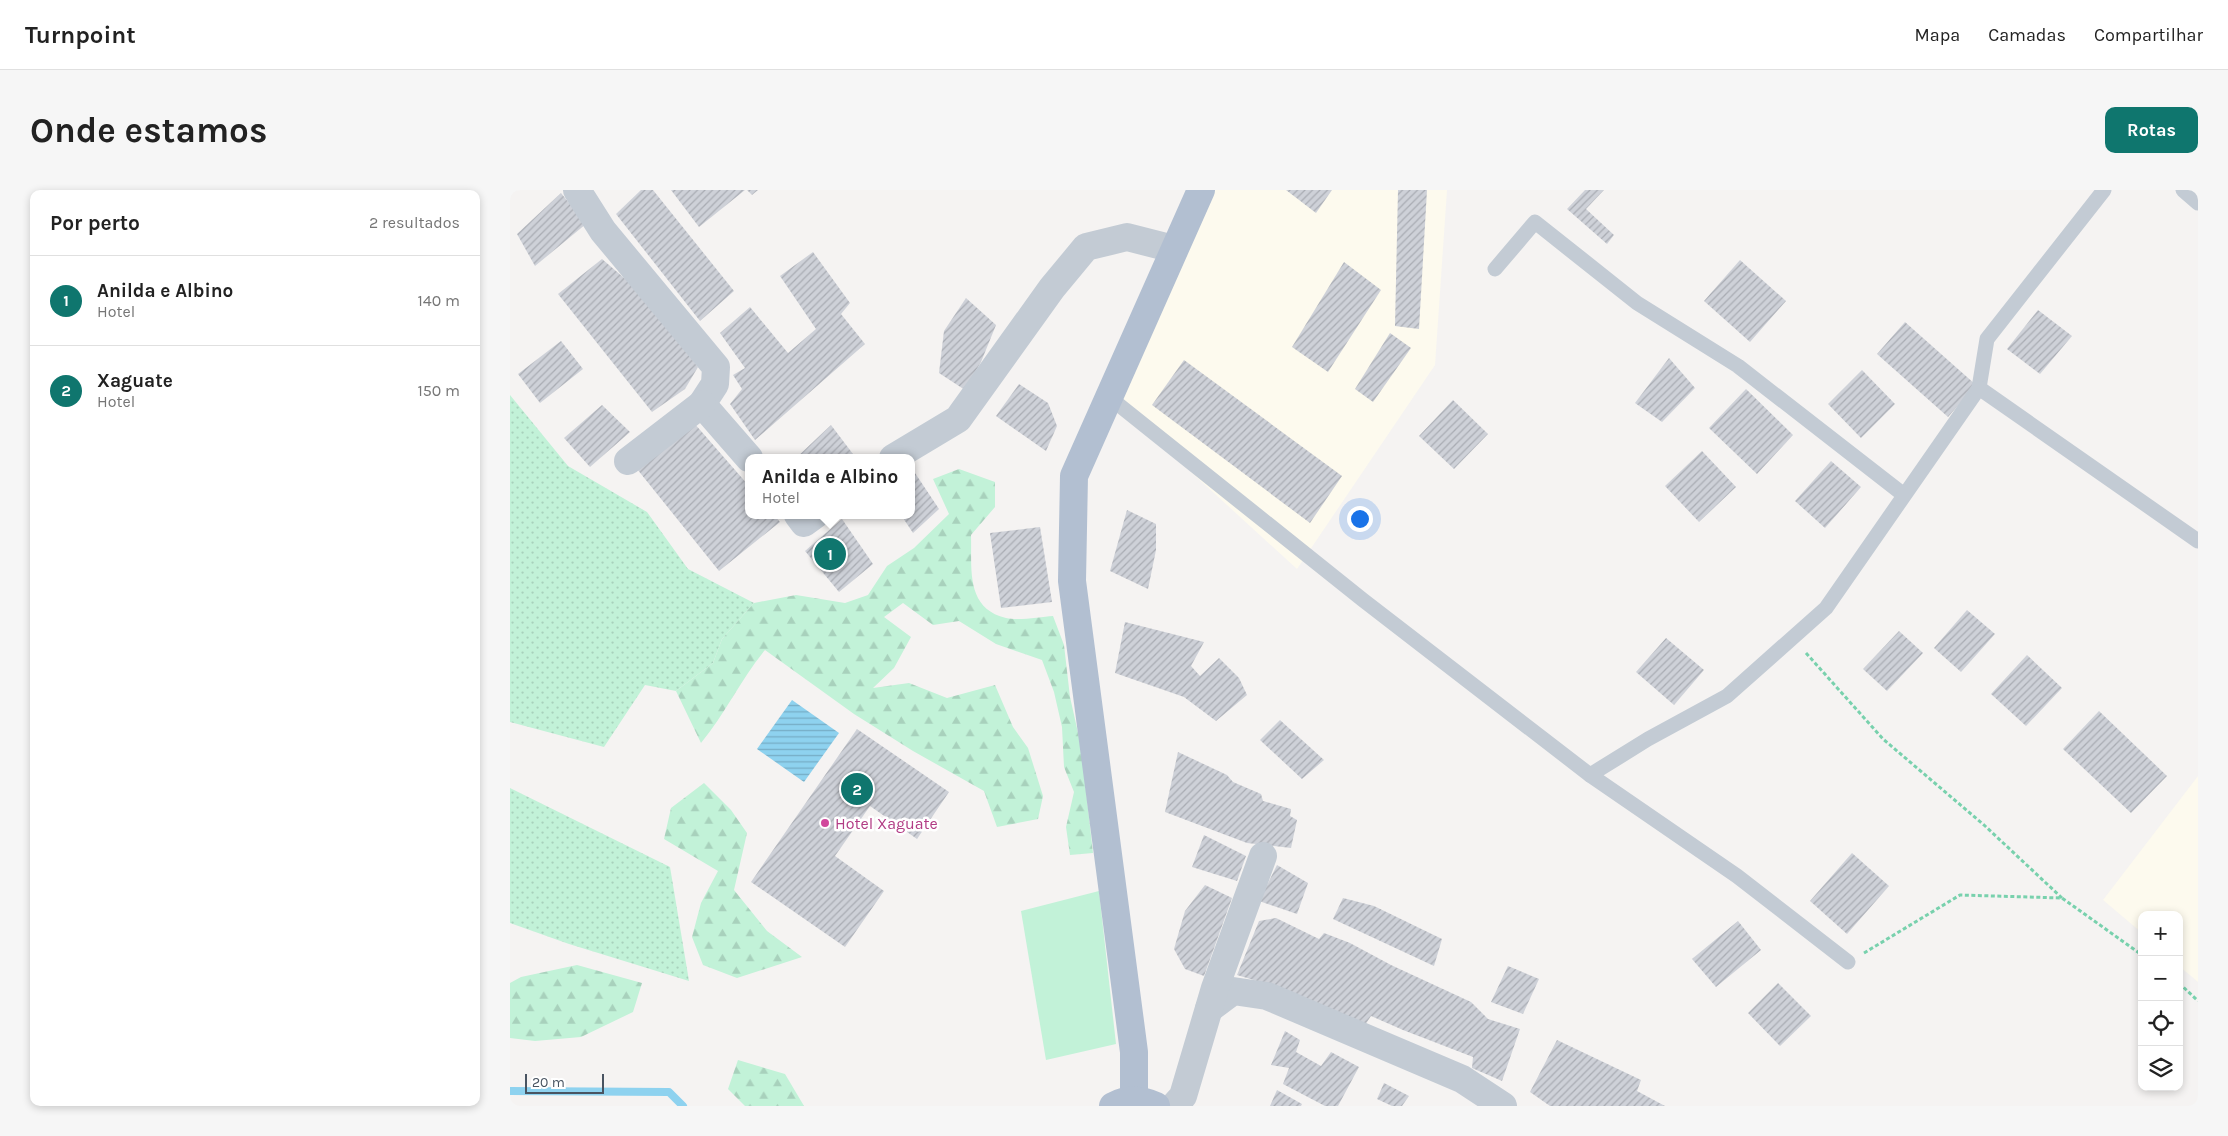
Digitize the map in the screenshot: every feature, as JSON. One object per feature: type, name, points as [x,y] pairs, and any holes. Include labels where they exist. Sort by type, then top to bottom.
[{"type":"main road","points":[[1134,1104],[1134,1052],[1072,581],[1074,476],[1201,190]]},
{"type":"street","points":[[577,190],[603,232],[716,367],[715,384],[702,404],[628,461]]},
{"type":"street","points":[[900,454],[958,419],[1052,288],[1086,247],[1127,237],[1174,249]]},
{"type":"street","points":[[702,404],[746,454]]},
{"type":"street","points":[[1174,1106],[1184,1096],[1209,1009],[1263,856]]},
{"type":"street","points":[[1209,1009],[1233,991],[1268,996],[1462,1079],[1503,1106]]},
{"type":"lane","points":[[1590,775],[1648,739],[1727,696],[1826,608],[1979,388],[1987,339],[2104,190]]},
{"type":"lane","points":[[2183,190],[2198,203]]},
{"type":"lane","points":[[1495,269],[1535,222],[1637,303],[1738,366],[1904,495]]},
{"type":"lane","points":[[1979,388],[2198,541]]},
{"type":"lane","points":[[1109,397],[1364,600],[1590,775],[1737,876],[1848,962]]},
{"type":"path","points":[[1792,638],[1883,739],[1984,825],[2062,898],[2138,952]]},
{"type":"path","points":[[1848,962],[1960,894],[2062,898]]},
{"type":"path","points":[[2183,987],[2198,1001]]},
{"type":"shaded area","points":[[1201,190],[1447,190],[1435,365],[1297,569],[1109,397]]},
{"type":"shaded area","points":[[2198,776],[2198,982],[2183,969],[2183,911],[2138,911],[2138,930],[2103,900]]},
{"type":"green space","points":[[510,395],[568,466],[647,512],[688,569],[754,603],[722,639],[713,663],[676,691],[645,685],[604,747],[510,722]]},
{"type":"green space","points":[[959,469],[995,482],[995,507],[971,535],[972,573],[977,596],[983,605],[993,613],[1006,618],[1023,619],[1053,616],[1064,645],[1070,697],[1081,746],[1093,853],[1070,855],[1066,827],[1074,792],[1064,767],[1062,727],[1054,692],[1042,660],[996,644],[959,621],[933,625],[903,603],[884,617],[911,637],[894,668],[873,688],[909,683],[947,698],[995,685],[1013,727],[1028,748],[1043,796],[1038,819],[997,827],[984,791],[913,751],[854,714],[765,650],[701,743],[676,691],[713,663],[722,639],[754,603],[796,595],[845,603],[868,595],[887,566],[914,548],[949,514],[933,479]]},
{"type":"green space","points":[[704,783],[731,810],[747,833],[734,890],[767,931],[802,957],[737,978],[703,965],[692,937],[701,903],[718,871],[664,839],[671,808]]},
{"type":"green space","points":[[510,788],[670,867],[689,981],[569,944],[510,923]]},
{"type":"green space","points":[[1099,891],[1116,1044],[1046,1060],[1021,911]]},
{"type":"green space","points":[[577,965],[642,983],[633,1012],[581,1037],[535,1041],[510,1038],[510,983],[521,977]]},
{"type":"green space","points":[[738,1060],[785,1074],[804,1106],[745,1106],[728,1089]]},
{"type":"water","points":[[792,700],[839,733],[804,782],[757,749]]},
{"type":"building","points":[[641,190],[653,190],[734,291],[700,321],[616,214]]},
{"type":"building","points":[[671,190],[745,190],[699,227]]},
{"type":"building","points":[[747,190],[758,190],[752,195]]},
{"type":"building","points":[[1286,190],[1332,190],[1316,213]]},
{"type":"building","points":[[1398,190],[1427,190],[1419,329],[1395,326]]},
{"type":"building","points":[[1585,190],[1604,190],[1586,209],[1614,235],[1607,244],[1567,209]]},
{"type":"building","points":[[561,193],[586,224],[535,266],[517,234]]},
{"type":"building","points":[[813,252],[850,303],[841,314],[865,344],[755,440],[730,404],[742,389],[733,375],[745,368],[720,333],[750,307],[788,353],[816,329],[780,276]]},
{"type":"building","points":[[602,259],[637,289],[698,367],[685,389],[652,412],[558,294]]},
{"type":"building","points":[[1740,260],[1786,301],[1750,342],[1704,301]]},
{"type":"building","points":[[1344,262],[1381,290],[1328,372],[1292,347]]},
{"type":"building","points":[[966,298],[996,325],[981,362],[965,390],[939,373],[944,331]]},
{"type":"building","points":[[2038,310],[2072,336],[2040,374],[2007,349]]},
{"type":"building","points":[[1905,322],[1976,385],[1948,417],[1877,354]]},
{"type":"building","points":[[1390,333],[1411,348],[1373,402],[1355,389]]},
{"type":"building","points":[[561,341],[583,369],[540,403],[518,374]]},
{"type":"building","points":[[1669,358],[1695,388],[1662,422],[1635,403]]},
{"type":"building","points":[[1184,360],[1342,476],[1310,523],[1152,405]]},
{"type":"building","points":[[1862,370],[1895,404],[1861,438],[1828,404]]},
{"type":"building","points":[[1019,384],[1048,403],[1057,426],[1046,451],[996,416]]},
{"type":"building","points":[[1746,389],[1793,435],[1757,474],[1709,428]]},
{"type":"building","points":[[1453,400],[1488,434],[1454,469],[1419,436]]},
{"type":"building","points":[[602,405],[630,432],[590,467],[564,438]]},
{"type":"building","points":[[694,423],[745,481],[745,519],[777,519],[780,522],[719,571],[637,469]]},
{"type":"building","points":[[831,425],[853,454],[800,454]]},
{"type":"building","points":[[1702,451],[1736,487],[1699,522],[1665,486]]},
{"type":"building","points":[[1831,461],[1861,487],[1825,528],[1795,501]]},
{"type":"building","points":[[915,473],[939,509],[913,533],[904,519],[915,519]]},
{"type":"building","points":[[1127,510],[1156,524],[1156,550],[1148,589],[1110,571]]},
{"type":"building","points":[[842,519],[873,564],[839,592],[805,551]]},
{"type":"building","points":[[1040,527],[1052,602],[1001,608],[990,533]]},
{"type":"building","points":[[1967,610],[1995,634],[1961,672],[1934,648]]},
{"type":"building","points":[[1125,622],[1204,642],[1191,666],[1200,676],[1219,658],[1239,678],[1247,695],[1216,721],[1184,697],[1115,673]]},
{"type":"building","points":[[1899,631],[1923,653],[1887,691],[1863,669]]},
{"type":"building","points":[[1666,638],[1704,670],[1674,705],[1636,672]]},
{"type":"building","points":[[2027,655],[2062,688],[2026,726],[1991,694]]},
{"type":"building","points":[[2099,711],[2167,776],[2131,813],[2063,749]]},
{"type":"building","points":[[1280,720],[1324,760],[1302,779],[1260,740]]},
{"type":"building","name":"Hotel Xaguate","points":[[857,729],[949,792],[917,839],[870,806],[835,856],[884,891],[845,947],[751,882]]},
{"type":"building","points":[[1178,752],[1227,775],[1233,782],[1261,794],[1263,801],[1291,809],[1290,816],[1297,820],[1291,848],[1247,843],[1165,812]]},
{"type":"building","points":[[1204,835],[1246,856],[1237,881],[1192,867]]},
{"type":"building","points":[[1852,853],[1889,886],[1847,934],[1810,901]]},
{"type":"building","points":[[1277,865],[1308,883],[1297,914],[1259,901]]},
{"type":"building","points":[[1205,885],[1232,898],[1204,976],[1185,969],[1174,949],[1185,911]]},
{"type":"building","points":[[1343,898],[1374,906],[1442,939],[1434,966],[1333,919]]},
{"type":"building","points":[[1276,918],[1319,939],[1324,933],[1350,943],[1391,965],[1471,1002],[1488,1019],[1520,1029],[1502,1081],[1472,1068],[1473,1057],[1371,1016],[1365,1025],[1277,987],[1237,975],[1259,921]]},
{"type":"building","points":[[1738,921],[1761,950],[1716,987],[1692,959]]},
{"type":"building","points":[[1508,966],[1539,979],[1523,1014],[1491,1002]]},
{"type":"building","points":[[1778,983],[1811,1016],[1780,1046],[1748,1013]]},
{"type":"building","points":[[1285,1031],[1300,1040],[1296,1052],[1321,1066],[1331,1052],[1359,1067],[1338,1106],[1325,1106],[1283,1084],[1289,1068],[1271,1065]]},
{"type":"building","points":[[1557,1040],[1641,1080],[1637,1091],[1665,1106],[1550,1106],[1530,1092]]},
{"type":"building","points":[[1384,1083],[1409,1096],[1402,1106],[1392,1106],[1377,1099]]},
{"type":"building","points":[[1277,1090],[1302,1104],[1301,1106],[1270,1106]]},
{"type":"waterway","points":[[510,1091],[669,1092],[683,1106]]},
{"type":"place","name":"Anilda e Albino","points":[[830,554]]},
{"type":"place","name":"Xaguate","points":[[857,789]]},
{"type":"place","name":"Hotel Xaguate","points":[[825,823]]}]
